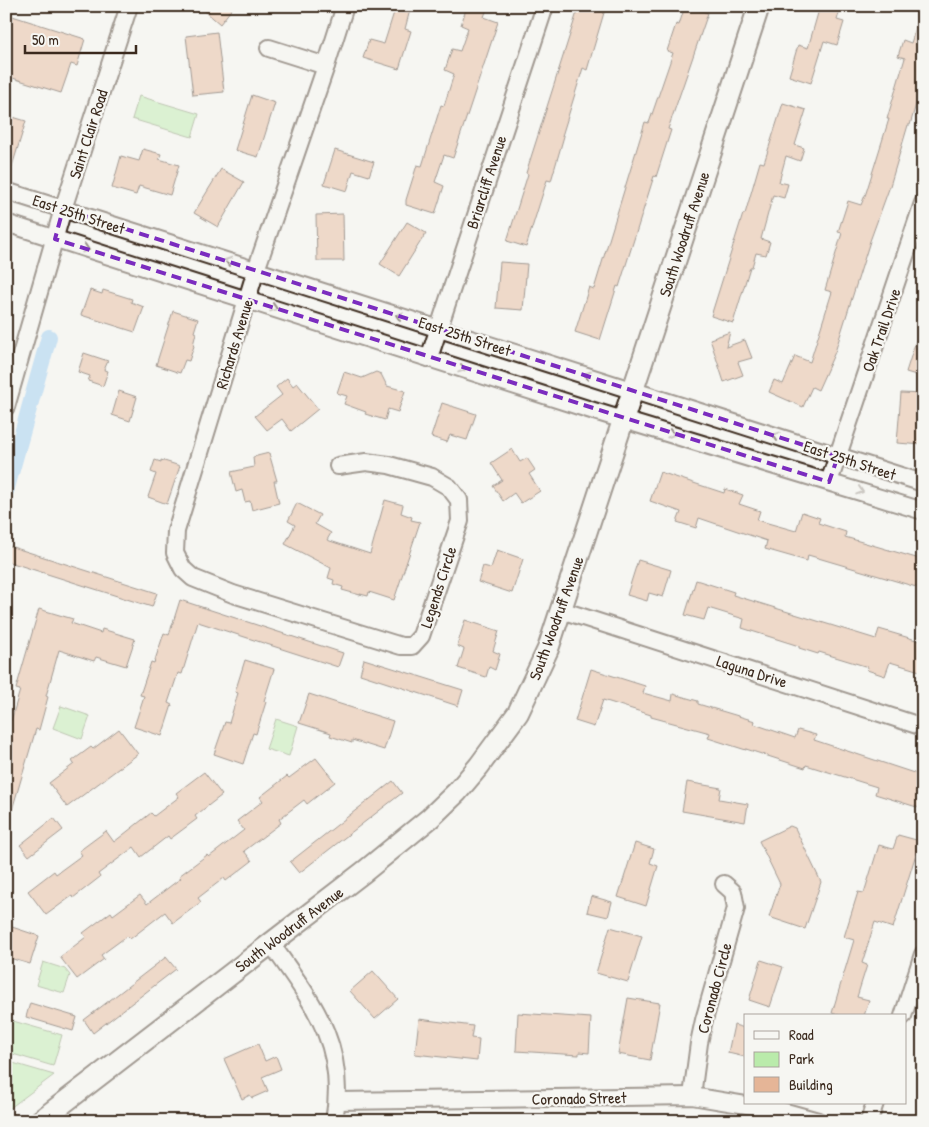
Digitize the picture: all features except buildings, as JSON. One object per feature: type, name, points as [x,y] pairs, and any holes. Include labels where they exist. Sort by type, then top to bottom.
[{"type":"main road","name":"South Woodruff Avenue","points":[[40,1121],[270,942],[365,871],[430,818],[457,792],[479,766],[518,713],[548,649],[759,6]]},
{"type":"street","name":"Saint Clair Road","points":[[6,407],[64,209],[129,6]]},
{"type":"street","name":"Richards Avenue","points":[[233,594],[193,578],[183,569],[175,553],[176,532],[256,270],[345,6]]},
{"type":"street","name":"Briarcliff Avenue","points":[[429,358],[545,6]]},
{"type":"street","points":[[269,48],[326,66]]},
{"type":"street","name":"East 25th Street","points":[[6,191],[923,483]]},
{"type":"street","name":"Oak Trail Drive","points":[[829,482],[923,203]]},
{"type":"street","name":"East 25th Street","points":[[6,223],[624,420],[923,511]]},
{"type":"street","name":"Legends Circle","points":[[233,594],[401,646],[412,646],[421,636],[460,521],[459,500],[449,487],[432,477],[389,465],[366,462],[338,466]]},
{"type":"street","name":"Laguna Drive","points":[[561,610],[923,727]]},
{"type":"street","name":"Coronado Circle","points":[[692,1096],[704,1020],[736,908],[733,892],[724,884]]},
{"type":"street","points":[[270,942],[314,1006],[328,1036],[338,1080],[338,1101],[334,1121]]},
{"type":"street","points":[[904,1014],[923,954]]},
{"type":"street","name":"Coronado Street","points":[[338,1101],[692,1096],[782,1111],[818,1121]]},
{"type":"street","points":[[869,1121],[875,1104]]},
{"type":"highlighted area","points":[[63,209],[633,390],[838,456],[829,482],[55,239]]},
{"type":"green space","points":[[139,96],[199,114],[192,137],[132,119]]},
{"type":"green space","points":[[61,706],[90,716],[82,739],[53,728]]},
{"type":"green space","points":[[276,719],[298,726],[289,756],[266,749]]},
{"type":"green space","points":[[43,962],[65,969],[70,975],[64,993],[36,985]]},
{"type":"green space","points":[[6,1019],[62,1035],[53,1066],[6,1052]]},
{"type":"green space","points":[[6,1061],[54,1075],[6,1111]]},
{"type":"waterway","points":[[6,491],[49,337]]}]
